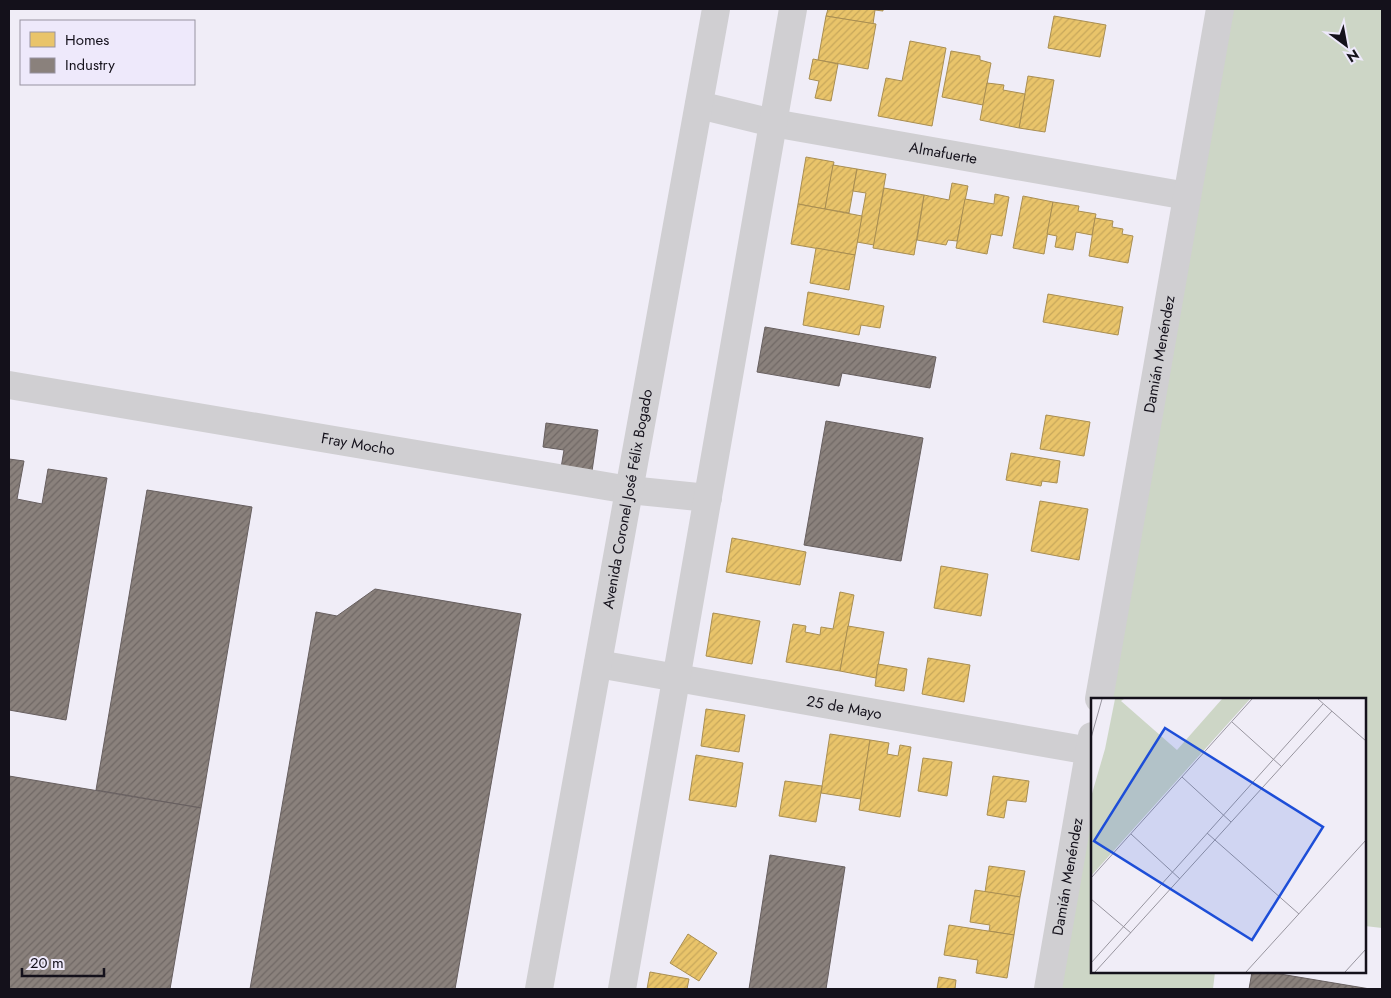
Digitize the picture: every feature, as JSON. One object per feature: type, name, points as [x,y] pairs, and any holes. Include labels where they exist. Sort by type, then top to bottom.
[{"type":"street","name":"Avenida Coronel José Félix Bogado","points":[[539,989],[716,9]]},
{"type":"street","points":[[622,989],[793,9]]},
{"type":"street","name":"Damián Menéndez","points":[[1099,698],[1220,9]]},
{"type":"street","name":"Almafuerte","points":[[699,106],[773,123],[1187,196]]},
{"type":"street","name":"Fray Mocho","points":[[9,385],[629,490],[708,498]]},
{"type":"street","name":"25 de Mayo","points":[[598,664],[1091,743]]},
{"type":"street","name":"Damián Menéndez","points":[[1048,989],[1091,743]]},
{"type":"green space","points":[[1232,9],[1382,9],[1382,928],[1366,926],[1366,698],[1111,698]]},
{"type":"green space","points":[[1091,814],[1091,973],[1215,973],[1213,989],[1061,989]]},
{"type":"building: Homes","points":[[828,9],[883,9],[883,11],[875,10],[873,24],[826,16]]},
{"type":"building: Homes","points":[[826,16],[876,24],[868,69],[818,60]]},
{"type":"building: Homes","points":[[1054,16],[1106,25],[1100,57],[1048,48]]},
{"type":"building: Homes","points":[[910,41],[946,48],[932,126],[878,116],[886,78],[902,81]]},
{"type":"building: Homes","points":[[951,51],[980,56],[980,60],[991,63],[983,105],[942,97]]},
{"type":"building: Homes","points":[[813,59],[838,64],[831,101],[815,98],[819,81],[809,79]]},
{"type":"building: Homes","points":[[1028,76],[1054,80],[1045,132],[1019,128]]},
{"type":"building: Homes","points":[[987,83],[1004,85],[1003,90],[1025,94],[1019,128],[980,120]]},
{"type":"building: Homes","points":[[806,157],[834,162],[825,209],[798,204]]},
{"type":"building: Homes","points":[[833,165],[857,169],[849,213],[825,209]]},
{"type":"building: Homes","points":[[857,169],[886,174],[874,245],[857,242],[866,193],[853,191]]},
{"type":"building: Homes","points":[[952,183],[968,186],[957,241],[948,240],[946,245],[917,240],[924,195],[949,200]]},
{"type":"building: Homes","points":[[884,188],[924,195],[914,255],[873,248]]},
{"type":"building: Homes","points":[[995,194],[1009,197],[1002,236],[991,234],[987,254],[956,248],[965,199],[994,204]]},
{"type":"building: Homes","points":[[1023,196],[1053,202],[1044,254],[1013,248]]},
{"type":"building: Homes","points":[[1053,202],[1079,206],[1078,211],[1096,214],[1092,235],[1076,232],[1073,250],[1055,247],[1057,236],[1047,234]]},
{"type":"building: Homes","points":[[798,204],[862,216],[855,255],[791,244]]},
{"type":"building: Homes","points":[[1095,218],[1113,221],[1112,227],[1123,229],[1122,234],[1133,236],[1128,263],[1089,256]]},
{"type":"building: Homes","points":[[816,248],[855,255],[849,290],[810,283]]},
{"type":"building: Homes","points":[[808,292],[884,306],[880,328],[861,325],[859,335],[803,325]]},
{"type":"building: Homes","points":[[1048,294],[1123,307],[1118,335],[1043,322]]},
{"type":"building: Homes","points":[[1046,415],[1090,422],[1084,456],[1040,449]]},
{"type":"building: Homes","points":[[1011,453],[1060,461],[1057,483],[1042,481],[1041,486],[1006,480]]},
{"type":"building: Homes","points":[[1040,501],[1088,509],[1079,560],[1031,551]]},
{"type":"building: Homes","points":[[732,538],[806,552],[800,585],[726,572]]},
{"type":"building: Homes","points":[[941,566],[988,574],[981,616],[934,608]]},
{"type":"building: Homes","points":[[840,592],[854,595],[840,671],[786,662],[793,624],[806,626],[805,632],[820,635],[821,627],[833,629]]},
{"type":"building: Homes","points":[[713,613],[760,621],[752,664],[706,656]]},
{"type":"building: Homes","points":[[848,626],[884,632],[876,678],[840,671]]},
{"type":"building: Homes","points":[[928,658],[970,665],[964,702],[922,694]]},
{"type":"building: Homes","points":[[878,664],[907,669],[904,691],[875,686]]},
{"type":"building: Homes","points":[[706,709],[745,715],[739,752],[701,746]]},
{"type":"building: Homes","points":[[830,734],[870,740],[861,799],[821,793]]},
{"type":"building: Homes","points":[[870,740],[889,743],[887,754],[898,756],[900,745],[911,747],[900,817],[859,810]]},
{"type":"building: Homes","points":[[696,755],[743,763],[736,807],[689,800]]},
{"type":"building: Homes","points":[[923,758],[952,762],[947,796],[918,791]]},
{"type":"building: Homes","points":[[993,776],[1029,781],[1026,802],[1007,800],[1004,818],[987,815]]},
{"type":"building: Homes","points":[[785,781],[822,786],[816,822],[779,816]]},
{"type":"building: Homes","points":[[989,866],[1025,871],[1020,897],[985,892]]},
{"type":"building: Homes","points":[[975,890],[1020,897],[1014,935],[989,931],[990,925],[970,922]]},
{"type":"building: Homes","points":[[949,925],[1014,935],[1007,978],[976,973],[978,960],[944,955]]},
{"type":"building: Homes","points":[[688,934],[717,953],[699,981],[670,963]]},
{"type":"building: Homes","points":[[650,972],[689,979],[687,989],[647,989]]},
{"type":"building: Homes","points":[[939,977],[956,980],[955,989],[937,989]]},
{"type":"building: Industry","points":[[765,327],[936,357],[930,388],[842,373],[839,386],[757,372]]},
{"type":"building: Industry","points":[[826,421],[923,438],[901,561],[804,545]]},
{"type":"building: Industry","points":[[546,423],[598,430],[591,478],[560,474],[564,450],[543,447]]},
{"type":"building: Industry","points":[[9,459],[24,461],[17,499],[42,504],[48,469],[107,478],[66,720],[9,710]]},
{"type":"building: Industry","points":[[147,490],[252,507],[201,808],[96,790]]},
{"type":"building: Industry","points":[[375,589],[521,614],[455,989],[250,989],[316,612],[337,616]]},
{"type":"building: Industry","points":[[9,776],[201,808],[170,989],[9,989]]},
{"type":"building: Industry","points":[[770,855],[845,867],[826,989],[749,989]]},
{"type":"building: Industry","points":[[1252,973],[1274,973],[1370,989],[1249,989]]}]
